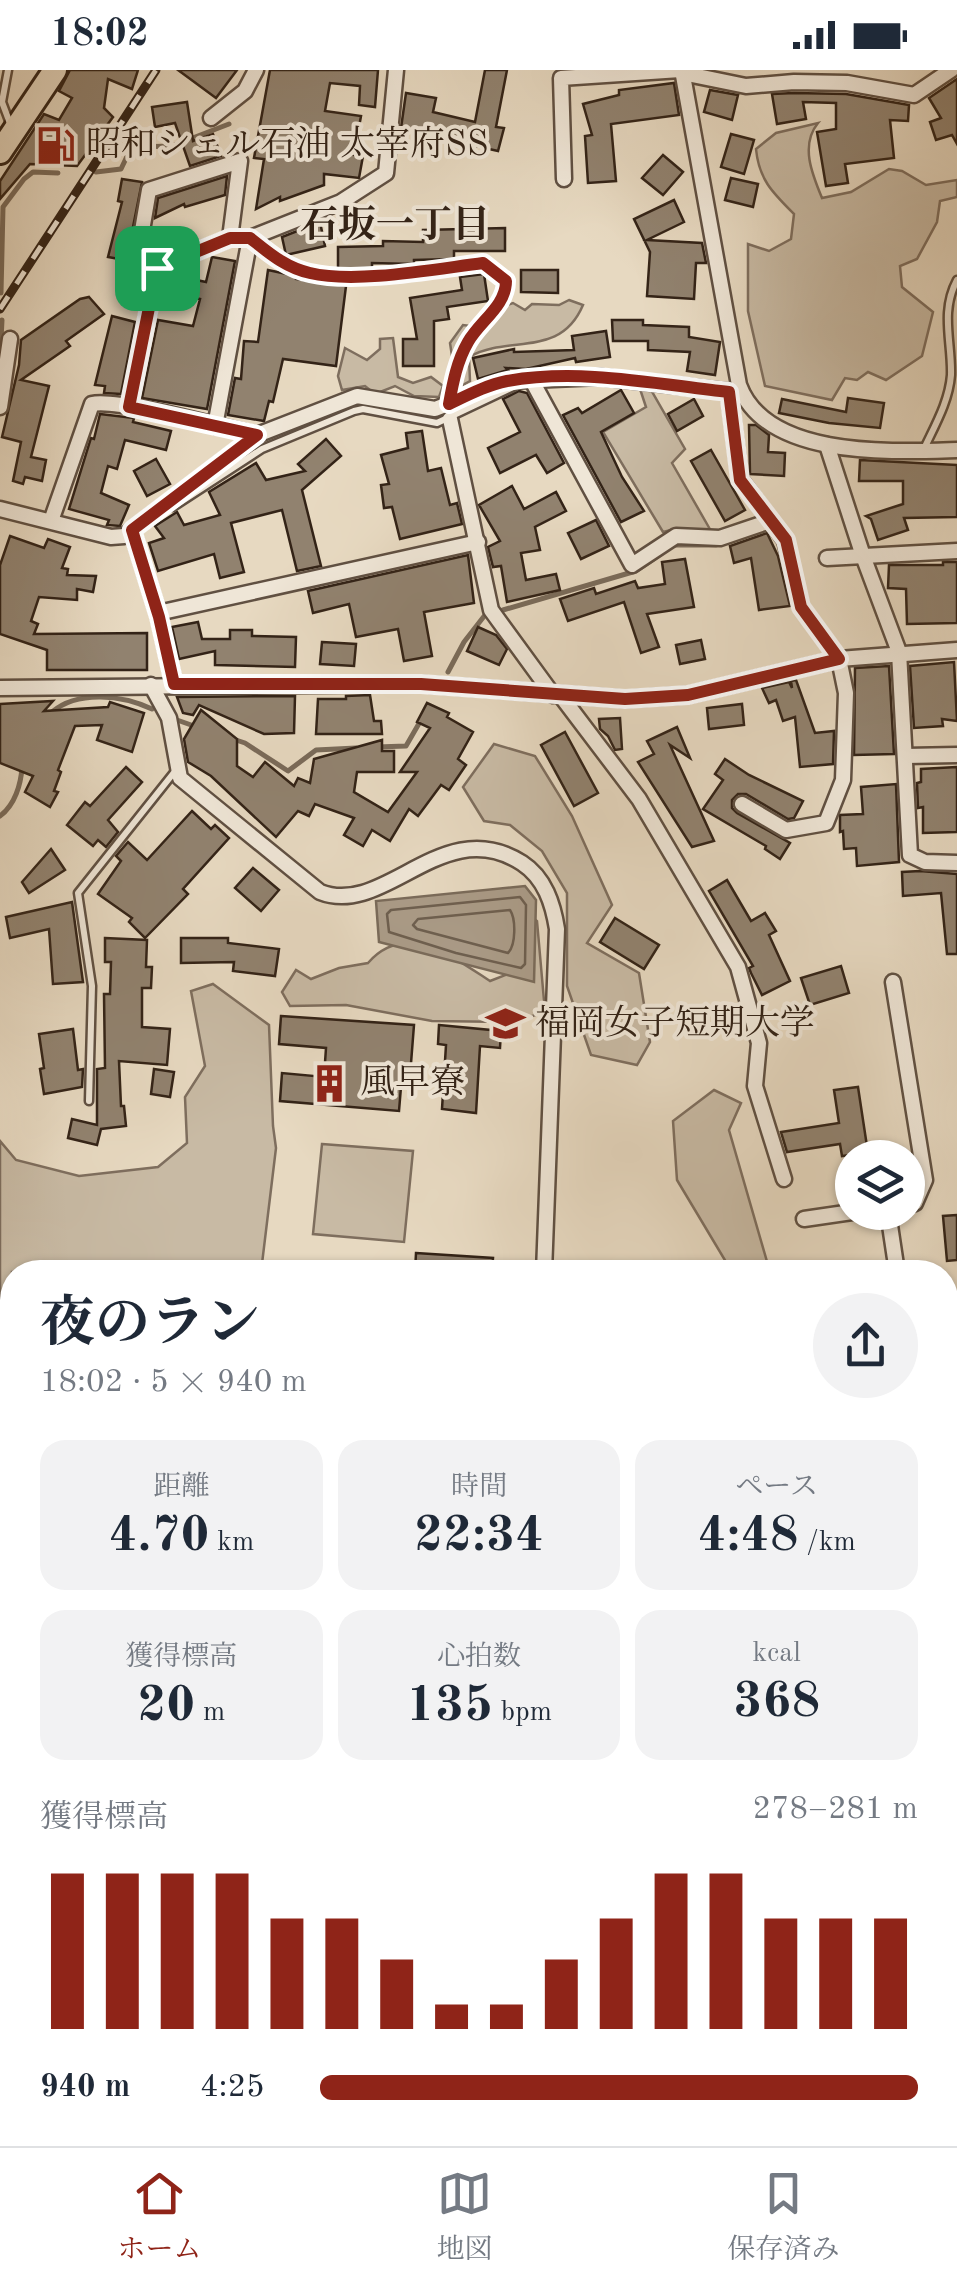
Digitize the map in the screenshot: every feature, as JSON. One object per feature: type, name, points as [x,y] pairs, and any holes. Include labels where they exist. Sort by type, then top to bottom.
[{"type":"main road","points":[[0,152],[55,70]]},
{"type":"street","points":[[211,118],[245,91],[256,70]]},
{"type":"street","points":[[157,268],[230,238],[250,238],[341,202],[386,173],[396,70]]},
{"type":"street","points":[[564,178],[562,78],[681,71],[746,86],[847,82],[914,95],[952,70]]},
{"type":"street","points":[[681,71],[736,392],[740,480],[786,540],[801,607],[839,659],[846,693],[843,780],[826,822],[786,830],[742,804]]},
{"type":"street","points":[[157,268],[138,254],[149,190],[240,160],[230,238]]},
{"type":"street","points":[[215,426],[250,238]]},
{"type":"street","points":[[129,407],[157,268]]},
{"type":"street","points":[[0,407],[10,339]]},
{"type":"street","points":[[0,501],[0,509],[110,537],[124,536],[257,435],[356,396],[450,411],[491,386],[529,379],[600,377],[736,392],[770,425],[828,445],[957,450]]},
{"type":"street","points":[[529,379],[632,564],[676,536],[720,538],[770,521]]},
{"type":"street","points":[[52,521],[92,404],[129,407],[257,435]]},
{"type":"street","points":[[450,411],[491,610],[639,799],[738,967],[759,1042],[755,1086],[784,1178]]},
{"type":"street","points":[[828,445],[863,556],[900,652],[910,855],[924,862],[957,863]]},
{"type":"street","points":[[137,527],[174,684]]},
{"type":"street","points":[[158,614],[478,542]]},
{"type":"street","points":[[827,558],[957,551]]},
{"type":"street","points":[[0,688],[421,684],[625,699],[688,695],[839,659],[957,650]]},
{"type":"street","points":[[151,685],[169,718],[180,778],[320,892],[334,898],[357,895],[436,858],[469,850],[502,852],[540,879],[557,930],[544,1260]]},
{"type":"street","points":[[906,756],[957,755]]},
{"type":"street","points":[[894,982],[918,1140]]},
{"type":"street","points":[[804,1218],[835,1214]]},
{"type":"street","points":[[890,1230],[894,1260]]},
{"type":"lane","points":[[8,70],[2,102],[14,132]]},
{"type":"lane","points":[[137,527],[262,449],[359,409],[430,424],[450,411],[454,372],[469,339],[506,294],[506,281],[483,263],[358,276],[311,274],[277,260],[250,238]]},
{"type":"lane","points":[[923,451],[945,405],[951,376],[946,320],[957,280]]},
{"type":"lane","points":[[89,1101],[92,986],[78,893],[176,769]]},
{"type":"shaded area","points":[[818,123],[809,150],[822,198],[851,192],[889,169],[902,171],[926,185],[957,180],[957,197],[940,201],[937,222],[917,259],[900,266],[902,287],[933,312],[922,356],[886,380],[868,372],[857,380],[845,378],[832,400],[765,386],[748,311],[748,244],[769,251],[791,239],[794,214],[764,178],[756,149],[776,133]]},
{"type":"shaded area","points":[[569,300],[583,305],[561,333],[469,357],[470,381],[459,387],[461,368],[452,356],[450,343],[463,325],[471,326],[479,315],[513,303],[525,310],[532,304],[559,305]]},
{"type":"shaded area","points":[[393,338],[398,377],[413,383],[431,377],[443,386],[439,397],[414,396],[395,386],[375,394],[365,386],[342,390],[338,376],[345,348],[367,360],[380,349],[380,339]]},
{"type":"shaded area","points":[[640,389],[651,390],[685,449],[672,463],[711,531],[663,532],[603,432],[646,407]]},
{"type":"shaded area","points":[[494,744],[535,756],[572,816],[612,905],[587,943],[639,973],[650,1042],[637,1065],[591,1055],[567,986],[567,893],[542,851],[510,825],[484,821],[463,787]]},
{"type":"shaded area","points":[[509,897],[537,921],[545,1012],[513,1022],[432,1021],[346,1005],[290,1006],[282,992],[296,970],[311,979],[339,968],[368,963],[382,950],[397,944],[413,943],[445,953],[490,981],[521,969]]},
{"type":"shaded area","points":[[213,984],[269,1025],[276,1148],[262,1260],[0,1260],[0,1141],[16,1160],[79,1176],[158,1167],[187,1143],[185,1097],[205,1066],[191,991]]},
{"type":"shaded area","points":[[714,1090],[741,1103],[729,1130],[767,1260],[725,1260],[677,1180],[673,1121]]},
{"type":"shaded area","points":[[322,1144],[413,1151],[404,1242],[313,1234]]},
{"type":"water","points":[[525,886],[536,900],[534,982],[379,942],[376,901]]},
{"type":"building","points":[[70,70],[138,70],[132,89],[108,79],[104,108],[113,117],[77,166],[30,164],[0,199],[0,181],[44,114],[59,120],[72,98],[59,91]]},
{"type":"building","points":[[178,70],[237,70],[216,98]]},
{"type":"building","points":[[270,70],[378,70],[375,107],[359,105],[360,86],[330,83],[325,111],[361,116],[354,155],[363,156],[359,178],[324,174],[324,185],[280,201],[280,197],[256,209],[264,159],[254,158]]},
{"type":"building","points":[[485,70],[507,70],[496,127],[504,128],[498,151],[435,137],[436,133],[401,128],[406,93],[436,98],[433,112],[475,122]]},
{"type":"building","points":[[957,79],[957,144],[952,135],[936,140],[930,122],[941,118],[929,98]]},
{"type":"building","points":[[674,83],[679,115],[611,124],[616,181],[588,183],[585,136],[592,135],[583,104],[619,95],[619,90]]},
{"type":"building","points":[[710,90],[738,95],[732,120],[704,112]]},
{"type":"building","points":[[772,94],[846,94],[909,105],[908,121],[890,120],[894,158],[845,164],[848,183],[826,186],[817,132],[836,129],[836,103],[803,102],[806,119],[777,124]]},
{"type":"building","points":[[187,102],[193,141],[213,134],[221,156],[190,166],[175,123],[155,127],[152,107]]},
{"type":"building","points":[[731,134],[754,140],[744,174],[721,167]]},
{"type":"building","points":[[663,155],[683,172],[663,195],[642,178]]},
{"type":"building","points":[[227,176],[225,195],[185,207],[184,204],[155,218],[158,198]]},
{"type":"building","points":[[731,178],[758,184],[753,207],[725,200]]},
{"type":"building","points":[[122,179],[142,182],[128,252],[130,261],[108,257],[122,202],[118,201]]},
{"type":"building","points":[[674,200],[684,222],[647,240],[702,243],[706,263],[696,263],[694,299],[647,296],[650,252],[634,219]]},
{"type":"building","points":[[320,222],[325,246],[286,255],[282,237]]},
{"type":"building","points":[[505,228],[505,251],[454,251],[454,259],[414,260],[414,264],[372,263],[372,269],[338,269],[338,247],[383,246],[383,241],[423,242],[423,230]]},
{"type":"building","points":[[212,257],[235,261],[207,409],[142,398],[158,320],[193,326],[200,299],[168,293],[172,275],[206,282]]},
{"type":"building","points":[[268,270],[296,279],[346,286],[336,366],[283,359],[273,402],[269,401],[264,421],[228,415],[235,378],[241,379],[244,341],[258,342]]},
{"type":"building","points":[[521,270],[558,270],[558,293],[521,292]]},
{"type":"building","points":[[484,274],[488,301],[447,307],[449,319],[434,321],[434,366],[403,366],[403,339],[417,339],[410,298],[462,290],[460,277]]},
{"type":"building","points":[[89,297],[104,314],[66,341],[70,346],[21,380],[49,386],[31,457],[46,460],[42,481],[25,477],[23,484],[13,481],[21,442],[2,437],[21,340],[80,299]]},
{"type":"building","points":[[112,316],[135,322],[121,394],[104,393],[105,386],[95,385]]},
{"type":"building","points":[[612,320],[689,327],[689,337],[720,342],[715,375],[687,371],[690,352],[648,350],[648,341],[613,341]]},
{"type":"building","points":[[606,331],[610,357],[576,362],[575,358],[526,369],[506,368],[478,379],[473,358],[514,349],[574,350],[572,336]]},
{"type":"building","points":[[621,390],[634,413],[601,432],[622,477],[644,511],[621,522],[563,415],[578,408],[582,413]]},
{"type":"building","points":[[519,391],[527,393],[564,463],[547,473],[536,455],[500,473],[488,448],[520,432],[503,399]]},
{"type":"building","points":[[848,398],[884,403],[880,428],[779,413],[782,399],[846,412]]},
{"type":"building","points":[[694,399],[703,416],[677,431],[668,414]]},
{"type":"building","points":[[100,414],[134,418],[133,422],[171,431],[166,450],[125,440],[117,469],[108,466],[101,493],[129,505],[120,526],[107,525],[109,520],[69,509]]},
{"type":"building","points":[[749,425],[756,425],[769,435],[768,452],[785,453],[784,476],[750,474]]},
{"type":"building","points":[[422,431],[428,471],[441,468],[450,505],[457,503],[462,524],[400,539],[392,507],[384,508],[381,485],[389,484],[381,455],[408,448],[406,433]]},
{"type":"building","points":[[326,439],[341,456],[302,490],[321,566],[297,571],[282,510],[231,523],[244,572],[220,578],[214,554],[158,571],[149,543],[164,538],[155,526],[177,512],[184,525],[220,515],[209,492],[256,463],[266,480],[305,471],[298,464]]},
{"type":"building","points":[[711,450],[745,510],[725,521],[691,461]]},
{"type":"building","points":[[156,459],[170,484],[147,496],[134,471]]},
{"type":"building","points":[[860,460],[957,465],[957,517],[904,518],[908,530],[878,540],[871,519],[866,516],[903,504],[903,481],[859,481]]},
{"type":"building","points":[[512,486],[524,509],[556,492],[566,511],[535,527],[540,550],[521,553],[526,580],[556,574],[560,590],[507,602],[501,566],[493,567],[488,547],[500,541],[479,505]]},
{"type":"building","points":[[596,520],[609,546],[581,559],[568,533]]},
{"type":"building","points":[[767,533],[778,556],[790,606],[759,610],[751,558],[734,563],[730,546]]},
{"type":"building","points":[[10,536],[44,548],[48,539],[70,547],[62,568],[68,569],[67,575],[96,576],[93,592],[77,589],[77,600],[39,597],[31,621],[38,624],[34,634],[147,633],[147,670],[47,670],[47,650],[0,634],[0,565]]},
{"type":"building","points":[[468,555],[474,603],[424,612],[432,656],[404,661],[398,629],[356,637],[349,604],[313,613],[308,591]]},
{"type":"building","points":[[685,559],[694,607],[647,614],[659,647],[641,653],[624,602],[568,621],[560,599],[594,588],[596,594],[635,581],[638,588],[665,584],[662,562]]},
{"type":"building","points":[[957,562],[957,623],[907,624],[906,589],[888,588],[889,565]]},
{"type":"building","points":[[198,622],[202,639],[230,639],[230,630],[252,630],[252,636],[296,637],[295,667],[215,665],[215,651],[179,659],[172,627]]},
{"type":"building","points":[[478,627],[496,635],[507,649],[499,665],[467,651]]},
{"type":"building","points":[[701,640],[705,659],[680,664],[676,645]]},
{"type":"building","points":[[322,642],[356,644],[354,666],[320,664]]},
{"type":"building","points":[[954,662],[957,721],[942,719],[943,726],[914,728],[910,666]]},
{"type":"building","points":[[889,666],[894,754],[854,755],[855,668]]},
{"type":"building","points":[[796,680],[815,733],[834,731],[833,764],[800,767],[795,717],[783,721],[776,700],[769,703],[762,688],[789,682],[792,688],[791,681]]},
{"type":"building","points":[[370,695],[374,721],[381,721],[382,734],[316,734],[318,699]]},
{"type":"building","points":[[295,696],[294,733],[264,734],[199,705],[193,715],[183,713],[177,697]]},
{"type":"building","points":[[53,701],[44,711],[108,707],[110,702],[144,713],[132,752],[97,740],[102,725],[75,726],[58,770],[61,772],[54,791],[58,792],[50,807],[25,792],[33,776],[0,763],[0,704]]},
{"type":"building","points":[[427,703],[449,713],[447,717],[473,732],[458,759],[466,765],[449,790],[441,785],[418,816],[409,809],[390,841],[372,830],[363,846],[344,835],[354,818],[315,804],[309,816],[298,811],[276,837],[211,776],[188,762],[184,739],[201,710],[237,739],[237,766],[253,777],[265,762],[294,786],[298,778],[310,783],[314,759],[382,740],[382,751],[394,751],[394,772],[357,772],[354,792],[388,812],[417,772],[400,772],[430,728],[417,722]]},
{"type":"building","points":[[742,704],[744,725],[709,729],[707,708]]},
{"type":"building","points":[[620,718],[622,749],[615,750],[600,729],[599,719]]},
{"type":"building","points":[[677,727],[690,758],[670,745],[714,841],[692,847],[638,762],[654,754],[647,741]]},
{"type":"building","points":[[565,732],[598,793],[574,806],[541,745]]},
{"type":"building","points":[[725,759],[803,801],[794,818],[788,819],[746,794],[738,794],[732,800],[737,813],[790,843],[780,859],[766,846],[703,809],[723,780],[715,774]]},
{"type":"building","points":[[126,767],[142,782],[108,820],[118,832],[106,847],[98,840],[93,846],[67,825],[85,802],[90,806]]},
{"type":"building","points":[[957,767],[957,832],[923,833],[923,807],[918,808],[917,783],[921,782],[921,769]]},
{"type":"building","points":[[896,784],[899,862],[857,866],[856,848],[844,849],[840,815],[863,814],[861,787]]},
{"type":"building","points":[[192,811],[211,829],[215,825],[229,838],[183,889],[188,894],[145,938],[129,922],[132,918],[98,894],[121,861],[116,856],[128,842],[147,860]]},
{"type":"building","points":[[51,849],[65,870],[29,893],[22,882]]},
{"type":"building","points":[[253,868],[279,890],[261,911],[235,888]]},
{"type":"building","points":[[902,872],[957,874],[957,954],[947,954],[941,893],[903,896]]},
{"type":"building","points":[[727,880],[751,921],[765,913],[776,931],[769,935],[790,981],[762,995],[749,968],[753,966],[709,891]]},
{"type":"building","points":[[72,902],[83,982],[53,984],[49,929],[10,938],[6,917]]},
{"type":"building","points":[[615,918],[659,945],[644,969],[600,942]]},
{"type":"building","points":[[105,938],[147,940],[146,967],[152,967],[151,988],[142,988],[142,1027],[170,1029],[167,1065],[119,1061],[126,1126],[101,1129],[97,1145],[68,1138],[72,1119],[97,1125],[97,1069],[105,1068],[104,994],[110,994],[111,962],[105,962]]},
{"type":"building","points":[[181,938],[228,938],[228,943],[279,949],[275,976],[233,971],[234,962],[181,963]]},
{"type":"building","points":[[841,966],[849,993],[810,1005],[801,978]]},
{"type":"building","points":[[281,1016],[414,1025],[410,1076],[402,1075],[399,1111],[280,1101],[282,1073],[324,1077],[326,1048],[279,1044]]},
{"type":"building","points":[[439,1025],[501,1031],[500,1048],[480,1046],[476,1113],[442,1109],[446,1045],[438,1044]]},
{"type":"building","points":[[73,1029],[78,1070],[83,1069],[82,1087],[44,1094],[39,1034]]},
{"type":"building","points":[[154,1069],[174,1072],[170,1097],[151,1094]]},
{"type":"building","points":[[858,1087],[866,1140],[835,1140],[835,1145],[787,1152],[781,1132],[839,1123],[834,1090]]},
{"type":"building","points":[[957,1215],[957,1260],[947,1260],[943,1216]]},
{"type":"building","points":[[416,1253],[493,1258],[493,1260],[416,1260]]},
{"type":"waterway","points":[[96,172],[121,169],[135,147],[172,146],[229,124]]},
{"type":"waterway","points":[[1,293],[3,207],[33,172],[58,173]]},
{"type":"waterway","points":[[0,360],[2,320]]},
{"type":"waterway","points":[[674,545],[716,545]]},
{"type":"waterway","points":[[503,610],[636,571],[661,554]]},
{"type":"waterway","points":[[448,672],[485,615]]},
{"type":"waterway","points":[[52,712],[74,700],[100,697],[127,700],[152,709]]},
{"type":"waterway","points":[[177,720],[194,726]]},
{"type":"waterway","points":[[377,747],[406,746],[421,720]]},
{"type":"waterway","points":[[233,739],[288,771],[316,750],[356,748]]},
{"type":"waterway","points":[[0,816],[16,794],[22,767]]},
{"type":"railway","points":[[0,309],[156,70]]},
{"type":"place","name":"昭和シェル石油 太宰府SS","points":[[56,145]]},
{"type":"place","name":"福岡女子短期大学","points":[[505,1024]]},
{"type":"place","name":"風早寮","points":[[330,1083]]},
{"type":"district","name":"石坂一丁目","points":[[395,227]]},
{"type":"route","points":[[230,238],[250,238],[277,260],[311,274],[358,276],[483,263],[506,281],[506,294],[469,339],[454,372],[449,404],[491,386],[531,378],[600,377],[729,392],[740,480],[786,540],[801,607],[839,659],[688,695],[625,699],[421,684],[174,684],[159,617],[132,530],[257,435],[129,407],[157,268],[230,238]]}]
